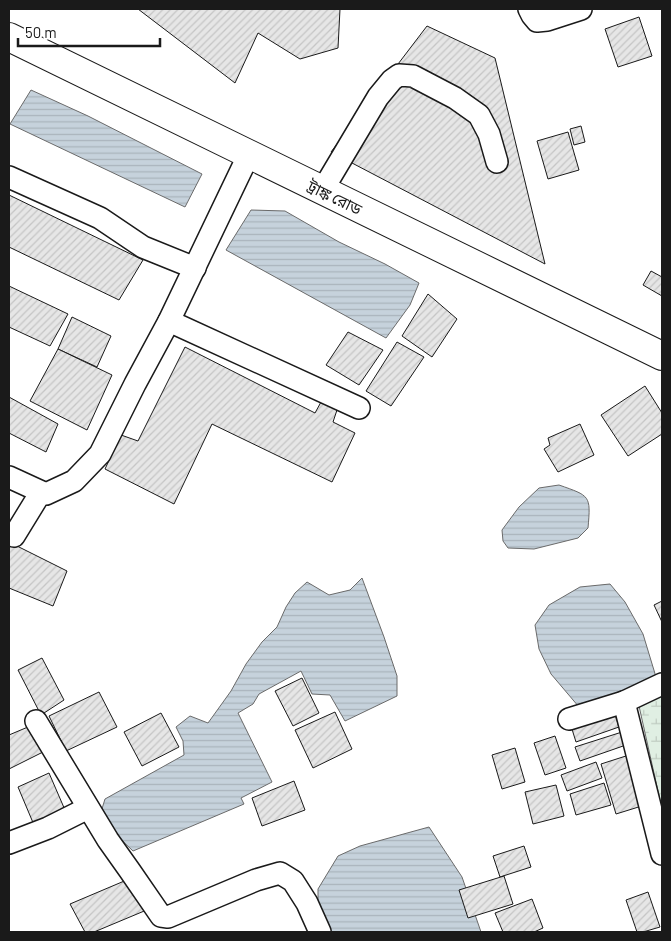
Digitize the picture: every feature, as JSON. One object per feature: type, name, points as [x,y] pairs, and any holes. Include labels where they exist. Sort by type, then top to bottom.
[{"type":"main road","name":"ট্রাঙ্ক রোড","points":[[9,37],[662,356]]},
{"type":"street","points":[[529,9],[537,21],[547,20],[581,9]]},
{"type":"street","points":[[322,190],[378,97],[392,80],[399,75],[413,76],[455,98],[479,115],[489,134],[497,162]]},
{"type":"street","points":[[9,477],[46,494],[74,481],[100,454],[169,321],[249,154]]},
{"type":"street","points":[[9,177],[100,218],[143,247],[195,268]]},
{"type":"street","points":[[169,321],[359,408]]},
{"type":"street","points":[[14,536],[41,492]]},
{"type":"street","points":[[569,718],[624,702],[662,684]]},
{"type":"street","points":[[624,702],[662,854]]},
{"type":"street","points":[[36,721],[108,840],[161,916],[168,917],[256,880],[280,873],[293,881],[307,903],[320,932]]},
{"type":"street","points":[[9,843],[48,828],[88,808]]},
{"type":"green space","points":[[662,695],[662,809],[639,706]]},
{"type":"shaded area","points":[[31,90],[88,116],[202,174],[185,207],[10,124]]},
{"type":"shaded area","points":[[251,210],[285,211],[339,242],[419,283],[410,305],[386,338],[226,250]]},
{"type":"shaded area","points":[[559,485],[577,492],[586,498],[589,509],[588,528],[578,538],[534,549],[508,548],[503,541],[502,530],[519,507],[539,488]]},
{"type":"shaded area","points":[[362,578],[397,676],[397,696],[345,721],[330,695],[312,694],[301,671],[259,694],[253,704],[238,713],[272,782],[241,798],[244,804],[133,851],[110,829],[101,812],[105,799],[184,755],[183,741],[176,727],[190,716],[208,723],[231,691],[246,664],[262,642],[277,627],[295,593],[307,582],[329,595],[350,590]]},
{"type":"shaded area","points":[[610,584],[625,602],[643,634],[656,677],[650,687],[579,707],[551,674],[539,649],[535,625],[549,605],[580,587]]},
{"type":"shaded area","points":[[429,827],[462,877],[481,932],[331,932],[318,911],[318,889],[338,856],[360,846]]},
{"type":"building","points":[[138,9],[340,9],[338,48],[300,59],[258,33],[235,83]]},
{"type":"building","points":[[639,17],[652,56],[618,67],[605,29]]},
{"type":"building","points":[[427,26],[495,58],[545,264],[331,152]]},
{"type":"building","points":[[581,126],[585,142],[574,145],[570,129]]},
{"type":"building","points":[[568,132],[579,170],[548,179],[537,141]]},
{"type":"building","points":[[9,195],[143,260],[119,300],[9,247]]},
{"type":"building","points":[[651,271],[662,277],[662,296],[643,285]]},
{"type":"building","points":[[9,286],[68,314],[50,346],[9,327]]},
{"type":"building","points":[[428,294],[457,319],[432,357],[402,336]]},
{"type":"building","points":[[72,317],[111,336],[97,367],[58,349]]},
{"type":"building","points":[[348,332],[383,350],[359,385],[326,365]]},
{"type":"building","points":[[397,342],[424,357],[391,406],[366,391]]},
{"type":"building","points":[[185,347],[315,413],[321,402],[337,410],[333,422],[355,433],[332,482],[212,424],[174,504],[105,469],[121,435],[138,441]]},
{"type":"building","points":[[58,349],[112,375],[87,430],[30,401]]},
{"type":"building","points":[[645,386],[662,413],[662,434],[628,456],[601,415]]},
{"type":"building","points":[[9,397],[58,424],[46,452],[9,433]]},
{"type":"building","points":[[580,424],[594,455],[558,472],[544,449],[550,445],[548,438]]},
{"type":"building","points":[[9,542],[67,571],[53,606],[9,588]]},
{"type":"building","points":[[662,601],[662,622],[654,605]]},
{"type":"building","points":[[42,658],[64,700],[41,715],[18,670]]},
{"type":"building","points":[[302,678],[319,713],[293,726],[275,691]]},
{"type":"building","points":[[99,692],[117,727],[66,751],[49,716]]},
{"type":"building","points":[[614,711],[619,727],[576,742],[571,726]]},
{"type":"building","points":[[335,712],[352,749],[313,768],[295,730]]},
{"type":"building","points":[[161,713],[179,747],[142,766],[124,732]]},
{"type":"building","points":[[35,724],[47,750],[9,769],[9,735]]},
{"type":"building","points":[[622,732],[626,745],[580,761],[575,747]]},
{"type":"building","points":[[555,736],[566,768],[545,775],[534,743]]},
{"type":"building","points":[[515,748],[525,782],[502,789],[492,755]]},
{"type":"building","points":[[629,755],[645,805],[616,814],[601,764]]},
{"type":"building","points":[[596,762],[602,778],[567,791],[561,775]]},
{"type":"building","points":[[49,773],[65,810],[34,825],[18,787]]},
{"type":"building","points":[[294,781],[305,810],[262,826],[252,798]]},
{"type":"building","points":[[604,783],[611,805],[576,815],[570,794]]},
{"type":"building","points":[[556,785],[564,816],[533,824],[525,792]]},
{"type":"building","points":[[524,846],[531,867],[500,877],[493,856]]},
{"type":"building","points":[[504,876],[513,904],[468,918],[459,890]]},
{"type":"building","points":[[129,879],[149,909],[94,932],[85,932],[70,904]]},
{"type":"building","points":[[648,892],[660,927],[637,932],[626,900]]},
{"type":"building","points":[[532,899],[543,928],[534,932],[503,932],[495,913]]}]
